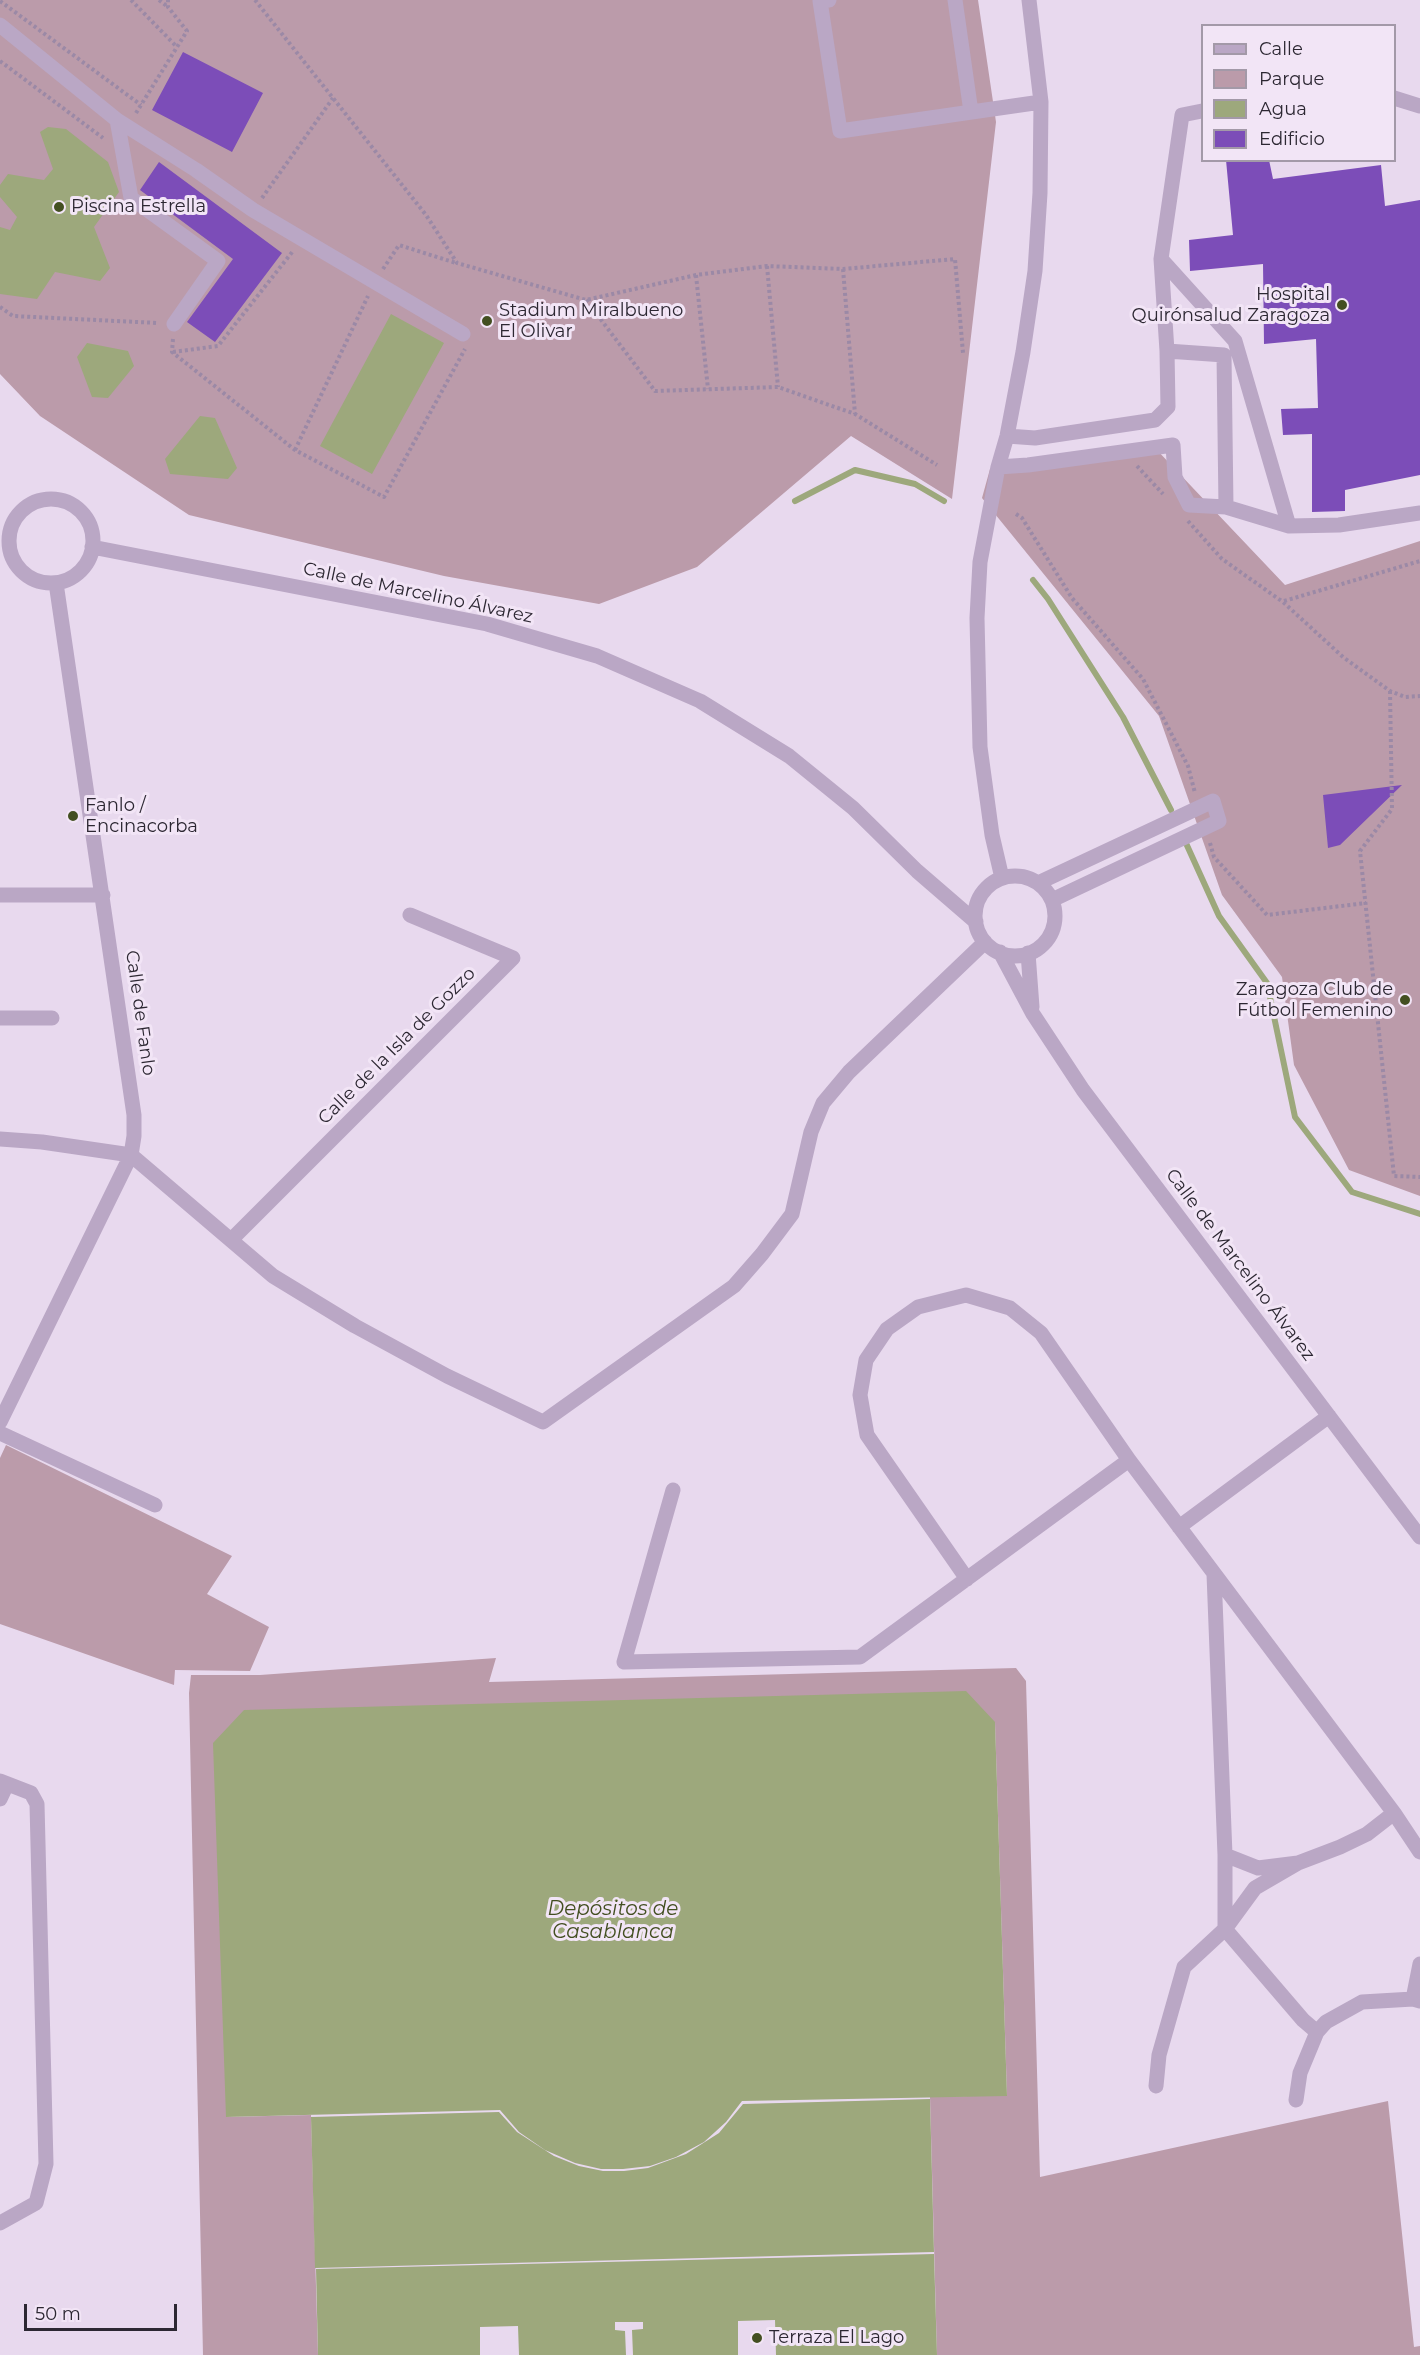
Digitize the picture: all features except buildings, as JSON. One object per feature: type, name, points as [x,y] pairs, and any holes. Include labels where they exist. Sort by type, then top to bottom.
[{"type":"street","points":[[955,0],[971,112]]},
{"type":"street","points":[[1002,878],[992,835],[980,747],[977,667],[980,562],[1023,352],[1035,271],[1040,194],[1041,102],[1029,0]]},
{"type":"street","points":[[824,1],[840,131],[1041,102]]},
{"type":"street","points":[[0,25],[122,123],[253,210],[463,334]]},
{"type":"street","points":[[1396,98],[1420,106]]},
{"type":"street","points":[[1007,436],[1035,438],[1155,420],[1168,407],[1161,260],[1182,115],[1201,111]]},
{"type":"street","points":[[122,123],[123,152],[131,198],[218,261],[174,324]]},
{"type":"street","points":[[1161,260],[1235,341],[1289,526]]},
{"type":"street","points":[[1167,351],[1224,355],[1226,507]]},
{"type":"street","points":[[998,467],[1173,445],[1175,477],[1189,505],[1226,507],[1289,526],[1339,525],[1420,513]]},
{"type":"street","points":[[44,500],[57,500],[69,504],[88,522],[92,535],[92,547],[88,560],[80,571],[69,579],[56,583],[37,580],[21,571],[13,561],[5,532],[21,512],[31,504],[44,500]]},
{"type":"street","name":"Calle de Marcelino Álvarez","points":[[92,547],[487,624],[597,656],[700,701],[789,756],[853,808],[917,870],[976,922],[985,942],[1000,952],[1033,1014],[1083,1090],[1420,1537]]},
{"type":"street","name":"Calle de Fanlo","points":[[0,1422],[130,1155],[134,1115],[56,583]]},
{"type":"street","points":[[1038,883],[1213,801],[1219,821],[1052,900]]},
{"type":"street","points":[[976,922],[980,896],[993,882],[1002,878],[1020,877],[1038,883],[1052,900],[1055,911],[1051,932],[1046,941],[1028,953],[1009,955],[1000,952]]},
{"type":"street","points":[[0,895],[103,895]]},
{"type":"street","points":[[947,896],[980,896]]},
{"type":"street","name":"Calle de la Isla de Gozzo","points":[[231,1240],[513,958],[410,915]]},
{"type":"street","points":[[0,1139],[42,1142],[130,1155],[273,1276],[355,1326],[447,1376],[543,1422],[734,1287],[792,1214],[811,1132],[823,1103],[849,1072],[985,942]]},
{"type":"street","name":"Calle de Marcelino Álvarez","points":[[1028,953],[1033,1014]]},
{"type":"street","points":[[0,1018],[52,1018]]},
{"type":"street","points":[[967,1579],[867,1435],[860,1395],[866,1359],[887,1329],[918,1307],[966,1295],[1010,1308],[1041,1334],[1129,1460],[1394,1813],[1420,1852]]},
{"type":"street","points":[[1179,1527],[1329,1416]]},
{"type":"street","points":[[0,1433],[155,1505]]},
{"type":"street","points":[[673,1490],[624,1662],[860,1657],[1129,1460]]},
{"type":"street","points":[[1214,1574],[1226,1855],[1225,1929],[1303,2020],[1317,2032]]},
{"type":"street","points":[[0,1799],[4,1783],[31,1793],[37,1804],[46,2164],[36,2203],[0,2223]]},
{"type":"street","points":[[1156,2086],[1160,2055],[1184,1967],[1225,1929],[1241,1904],[1255,1888],[1298,1863],[1358,1838],[1394,1813]]},
{"type":"street","points":[[1226,1855],[1258,1868],[1298,1863]]},
{"type":"street","points":[[1296,2100],[1300,2073],[1317,2032],[1326,2022],[1362,2002],[1417,2000],[1420,1964]]},
{"type":"path","points":[[132,0],[177,47]]},
{"type":"path","points":[[122,123],[141,105],[187,31],[168,7],[159,0]]},
{"type":"path","points":[[168,0],[168,7]]},
{"type":"path","points":[[255,0],[426,215],[457,263]]},
{"type":"path","points":[[0,1],[141,105]]},
{"type":"path","points":[[0,62],[123,152]]},
{"type":"path","points":[[253,210],[333,98]]},
{"type":"path","points":[[172,352],[218,346],[303,239]]},
{"type":"path","points":[[295,450],[375,281],[399,245],[586,300],[696,275],[766,266],[843,269],[955,259],[963,353]]},
{"type":"path","points":[[766,266],[777,387]]},
{"type":"path","points":[[843,269],[855,414]]},
{"type":"path","points":[[696,275],[708,389]]},
{"type":"path","points":[[586,300],[655,390],[777,387],[855,414],[937,465]]},
{"type":"path","points":[[0,307],[13,316],[174,324],[172,352]]},
{"type":"path","points":[[172,352],[295,450],[384,497],[466,347],[463,334]]},
{"type":"path","points":[[1136,464],[1167,499]]},
{"type":"path","points":[[1016,514],[1022,518],[1072,598],[1143,679],[1188,766],[1199,807]]},
{"type":"path","points":[[1183,516],[1222,559],[1283,602],[1343,657],[1390,691],[1405,697],[1420,696]]},
{"type":"path","points":[[1283,602],[1420,561]]},
{"type":"path","points":[[1390,691],[1392,809],[1360,851],[1394,1176],[1420,1177]]},
{"type":"path","points":[[1206,826],[1214,857],[1266,915],[1365,903]]},
{"type":"green space","name":"Stadium Miralbueno El Olivar","points":[[0,0],[978,0],[996,122],[952,499],[851,436],[697,567],[599,604],[444,576],[189,515],[40,416],[0,374]]},
{"type":"green space","points":[[1155,448],[1285,585],[1420,541],[1420,1196],[1349,1170],[1294,1065],[1282,977],[1222,895],[1159,716],[982,498],[990,469]]},
{"type":"green space","points":[[6,1445],[232,1556],[207,1594],[269,1627],[250,1671],[175,1670],[174,1685],[0,1624],[0,1458]]},
{"type":"green space","points":[[496,1658],[489,1682],[1016,1668],[1026,1681],[1040,2177],[1388,2101],[1414,2347],[1420,2346],[1420,2355],[937,2355],[930,2097],[1007,2095],[995,1722],[226,2117],[311,2115],[318,2355],[203,2355],[189,1693],[191,1675],[260,1675]]},
{"type":"water","name":"Piscina Estrella","points":[[48,127],[66,129],[108,162],[119,192],[94,227],[110,268],[100,281],[55,272],[37,299],[0,294],[0,227],[10,230],[17,217],[0,197],[0,185],[8,174],[44,180],[53,169],[40,132]]},
{"type":"water","points":[[391,314],[444,343],[372,474],[320,446]]},
{"type":"water","points":[[87,343],[128,351],[134,366],[108,398],[92,397],[77,357]]},
{"type":"water","points":[[200,416],[215,418],[237,468],[228,479],[170,474],[165,459]]},
{"type":"water","name":"Depósitos de Casablanca","points":[[966,1691],[995,1722],[1007,2096],[742,2101],[726,2122],[704,2142],[676,2157],[650,2166],[623,2169],[601,2169],[575,2163],[545,2150],[519,2132],[500,2110],[226,2117],[213,1743],[244,1710]]},
{"type":"water","points":[[930,2099],[934,2252],[315,2268],[311,2117],[499,2112],[517,2132],[554,2156],[579,2166],[603,2171],[624,2171],[648,2168],[686,2154],[719,2133],[743,2104]]},
{"type":"water","points":[[934,2254],[937,2355],[318,2355],[316,2269]]},
{"type":"pier","name":"Terraza El Lago","points":[[775,2320],[776,2355],[738,2355],[738,2321]]},
{"type":"pier","points":[[615,2322],[643,2322],[643,2329],[632,2330],[633,2355],[626,2355],[625,2331],[615,2330]]},
{"type":"pier","points":[[518,2326],[519,2355],[480,2355],[480,2327]]},
{"type":"waterway","points":[[795,501],[855,470],[915,484],[944,501]]},
{"type":"waterway","points":[[1033,580],[1048,599],[1123,717],[1171,810]]},
{"type":"waterway","points":[[1185,841],[1219,916],[1267,983],[1295,1117],[1352,1192],[1420,1214]]},
{"type":"place","name":"Piscina Estrella","points":[[59,207]]},
{"type":"place","name":"Hospital Quirónsalud Zaragoza","points":[[1342,305]]},
{"type":"place","name":"Stadium Miralbueno El Olivar","points":[[487,321]]},
{"type":"place","name":"Fanlo / Encinacorba","points":[[73,816]]},
{"type":"place","name":"Zaragoza Club de Fútbol Femenino","points":[[1405,1000]]},
{"type":"place","name":"Terraza El Lago","points":[[757,2338]]}]
